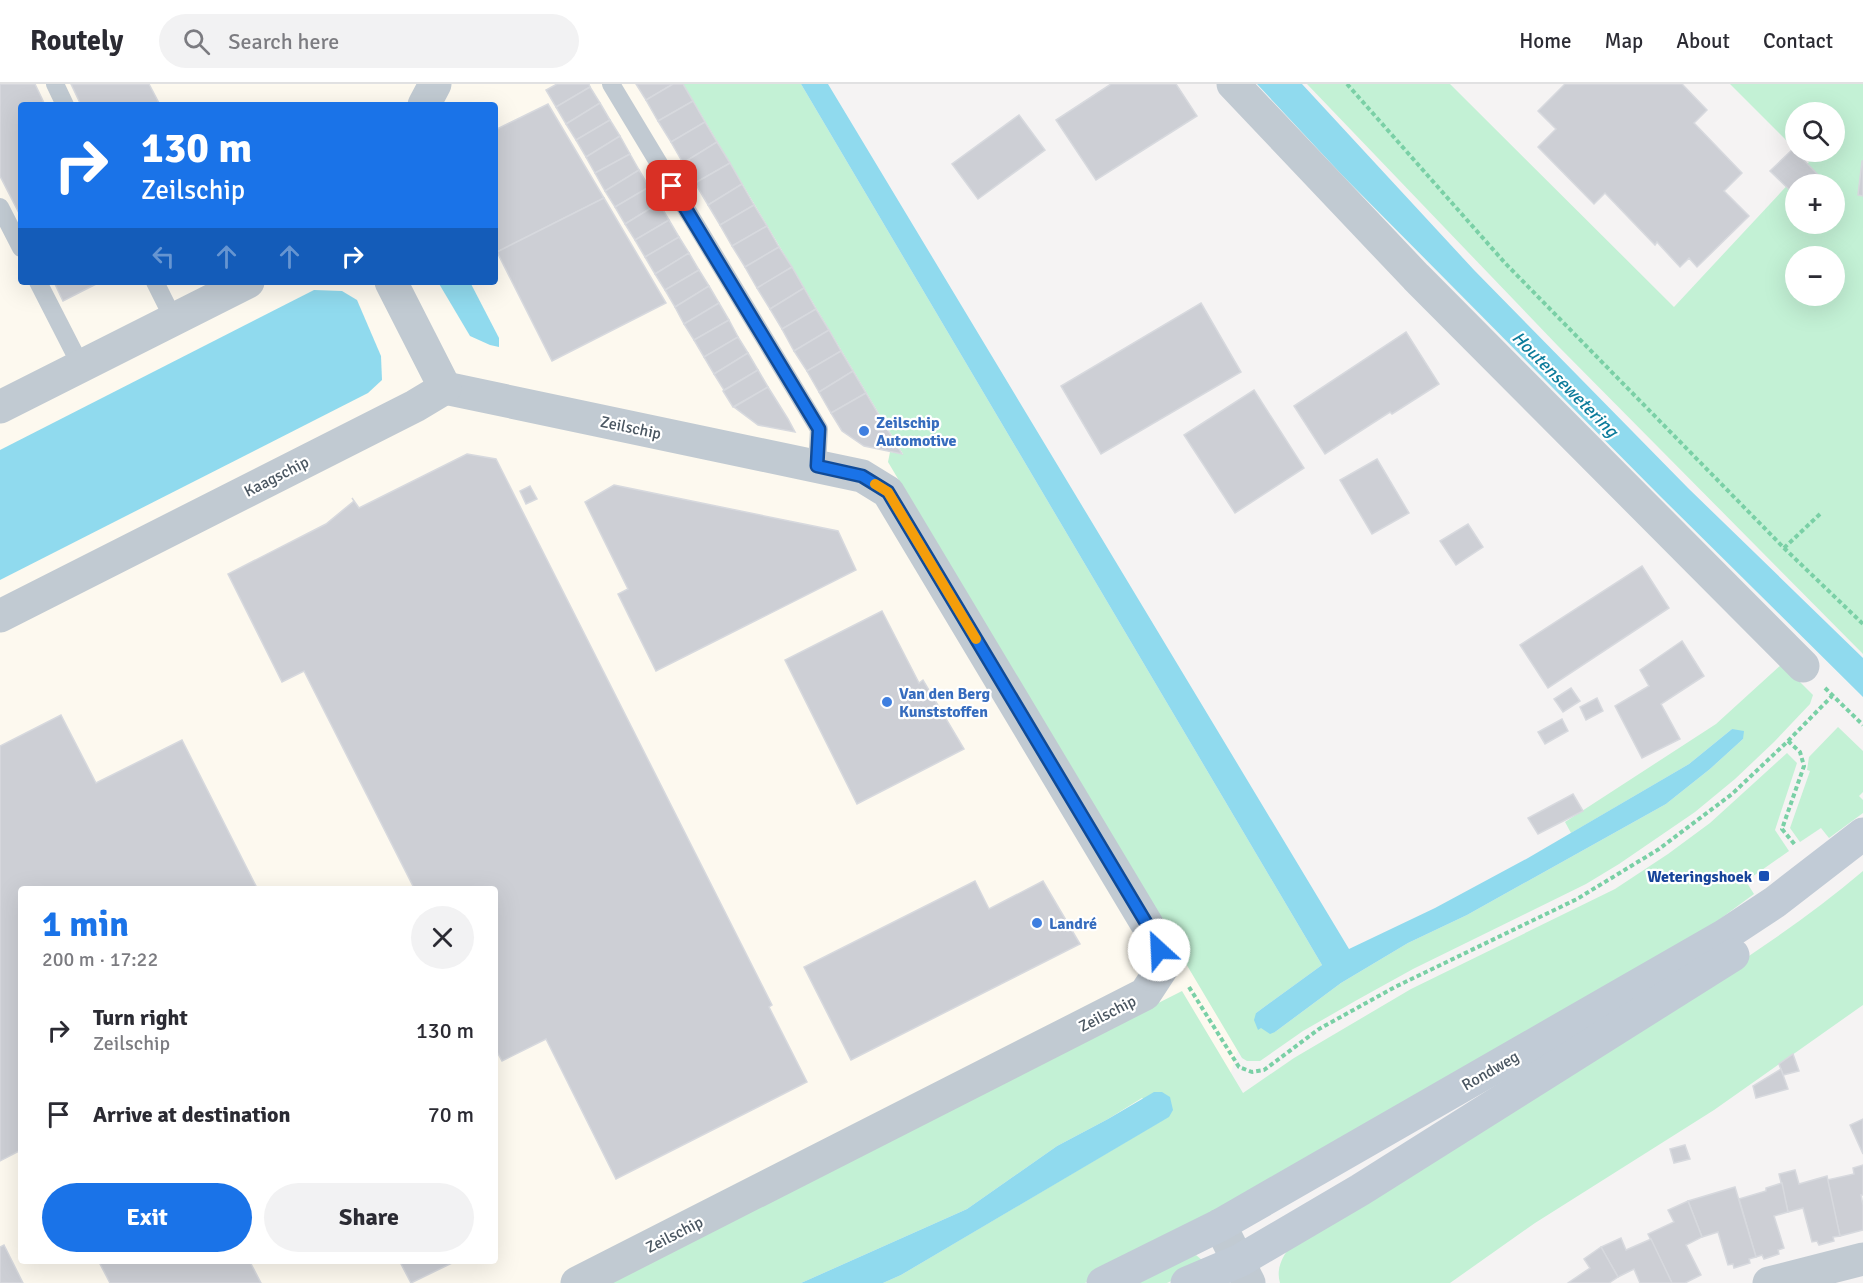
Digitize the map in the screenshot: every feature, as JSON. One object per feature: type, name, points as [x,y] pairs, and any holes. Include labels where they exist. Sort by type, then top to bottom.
[{"type":"main road","name":"Rondweg","points":[[1103,1283],[1220,1225],[1725,935],[1775,903],[1863,834]]},
{"type":"main road","name":"Rondweg","points":[[1187,1283],[1244,1272],[1360,1190],[1785,923],[1863,857]]},
{"type":"street","points":[[426,102],[435,84]]},
{"type":"street","points":[[1233,84],[1416,277],[1803,666]]},
{"type":"street","points":[[0,407],[242,285]]},
{"type":"street","points":[[393,285],[446,388]]},
{"type":"street","name":"Zeilschip","points":[[446,388],[862,476],[888,492],[1154,936],[1164,965],[1145,994],[577,1283]]},
{"type":"street","name":"Kaagschip","points":[[0,615],[393,417],[446,388]]},
{"type":"street","points":[[1220,1225],[1244,1272]]},
{"type":"street","points":[[1769,1283],[1863,1259]]},
{"type":"lane","points":[[55,84],[64,102]]},
{"type":"lane","points":[[611,84],[819,429],[817,466]]},
{"type":"lane","points":[[0,207],[18,242]]},
{"type":"lane","points":[[40,285],[81,366]]},
{"type":"lane","points":[[156,285],[174,321]]},
{"type":"path","points":[[1347,84],[1505,263],[1784,548],[1863,624]]},
{"type":"path","points":[[1784,548],[1820,514]]},
{"type":"path","points":[[1803,666],[1863,725]]},
{"type":"path","points":[[1164,965],[1190,987],[1239,1067],[1252,1072],[1264,1070],[1319,1029],[1385,992],[1577,899],[1659,849],[1732,794],[1832,696]]},
{"type":"path","points":[[1788,741],[1800,752],[1804,766],[1782,829],[1799,850]]},
{"type":"shaded area","points":[[0,84],[709,84],[1260,981],[1210,1138],[833,1283],[0,1283]]},
{"type":"green space","points":[[683,84],[801,84],[1322,965],[1256,1013],[1259,1024],[1264,1028],[1275,1032],[1341,983],[1408,943],[1467,915],[1666,804],[1743,739],[1732,729],[1689,764],[1571,833],[1565,822],[1716,724],[1782,664],[1813,695],[1810,704],[1735,779],[1695,812],[1619,864],[1586,884],[1413,969],[1303,1031],[1260,1061],[1247,1061],[1242,1058],[888,462],[890,452],[903,454]]},
{"type":"green space","points":[[1307,84],[1450,84],[1674,307],[1785,188],[1785,234],[1845,234],[1845,174],[1798,174],[1809,162],[1845,162],[1845,102],[1785,102],[1785,139],[1730,84],[1863,84],[1863,654],[1558,346]]},
{"type":"green space","points":[[1838,727],[1863,751],[1863,792],[1859,796],[1863,800],[1863,813],[1829,838],[1821,828],[1800,842],[1790,828],[1810,771],[1807,770],[1809,757]]},
{"type":"green space","points":[[1787,753],[1797,763],[1775,830],[1789,851],[1749,879],[1747,883],[1754,894],[1705,930],[1131,1259],[1085,1283],[883,1283],[901,1275],[1168,1117],[1142,1098],[1057,1146],[967,1209],[801,1283],[605,1283],[1182,991],[1243,1093],[1294,1058],[1411,989],[1615,889],[1710,823]]},
{"type":"green space","points":[[1863,871],[1863,1005],[1714,1110],[1535,1223],[1450,1283],[1280,1283],[1280,1265],[1295,1240],[1723,973],[1809,914]]},
{"type":"green space","points":[[1196,1255],[1203,1261],[1200,1268],[1167,1283],[1125,1283]]},
{"type":"water","points":[[801,84],[828,84],[1349,949],[1435,908],[1528,858],[1689,764],[1732,729],[1744,731],[1743,739],[1666,804],[1467,915],[1408,943],[1341,983],[1275,1032],[1270,1034],[1261,1028],[1258,1030],[1254,1020],[1256,1013],[1322,965]]},
{"type":"water","name":"Houtensewetering","points":[[1257,84],[1302,84],[1474,270],[1688,488],[1863,658],[1863,697],[1342,175]]},
{"type":"water","points":[[440,285],[472,285],[499,338],[499,347],[470,336]]},
{"type":"water","points":[[314,290],[342,291],[357,300],[381,356],[382,380],[368,393],[0,580],[0,450]]},
{"type":"water","points":[[1154,1092],[1162,1092],[1170,1097],[1173,1110],[1169,1117],[901,1275],[883,1283],[801,1283],[967,1209],[1057,1146]]},
{"type":"building","points":[[0,84],[35,84],[44,102],[18,102],[18,211],[0,176]]},
{"type":"building","points":[[71,84],[149,84],[158,102],[80,102]]},
{"type":"building","points":[[557,84],[589,84],[590,87],[556,107],[546,90]]},
{"type":"building","points":[[636,84],[673,84],[646,100]]},
{"type":"building","points":[[673,84],[683,84],[693,101],[658,121],[646,100]]},
{"type":"building","points":[[1111,84],[1176,84],[1197,116],[1096,180],[1056,120]]},
{"type":"building","points":[[1565,84],[1682,84],[1707,110],[1694,123],[1742,173],[1724,191],[1749,216],[1697,267],[1689,258],[1680,267],[1657,242],[1655,245],[1605,193],[1594,204],[1538,147],[1556,129],[1538,111]]},
{"type":"building","points":[[590,87],[600,103],[566,124],[556,107]]},
{"type":"building","points":[[693,101],[705,122],[671,142],[658,121]]},
{"type":"building","points":[[600,103],[610,120],[576,140],[566,124]]},
{"type":"building","points":[[548,104],[604,198],[498,251],[498,129]]},
{"type":"building","points":[[1019,115],[1045,150],[978,199],[952,164]]},
{"type":"building","points":[[610,120],[620,136],[586,157],[576,140]]},
{"type":"building","points":[[705,122],[717,142],[683,163],[671,142]]},
{"type":"building","points":[[620,136],[630,154],[595,173],[586,157]]},
{"type":"building","points":[[717,142],[730,163],[695,183],[683,163]]},
{"type":"building","points":[[630,154],[639,170],[605,191],[595,173]]},
{"type":"building","points":[[1785,157],[1785,162],[1806,162],[1817,174],[1785,174],[1785,185],[1770,171]]},
{"type":"building","points":[[1863,161],[1863,196],[1858,195]]},
{"type":"building","points":[[730,163],[742,184],[708,205],[695,183]]},
{"type":"building","points":[[639,170],[649,187],[615,207],[605,191]]},
{"type":"building","points":[[742,184],[754,205],[720,225],[708,205]]},
{"type":"building","points":[[649,187],[659,203],[625,224],[615,207]]},
{"type":"building","points":[[604,198],[666,303],[552,361],[498,251]]},
{"type":"building","points":[[659,203],[669,220],[635,240],[625,224]]},
{"type":"building","points":[[754,205],[767,226],[732,246],[720,225]]},
{"type":"building","points":[[669,220],[679,237],[645,257],[635,240]]},
{"type":"building","points":[[767,226],[779,247],[745,267],[732,246]]},
{"type":"building","points":[[679,237],[689,253],[655,274],[645,257]]},
{"type":"building","points":[[779,247],[792,267],[757,288],[745,267]]},
{"type":"building","points":[[689,253],[699,270],[665,290],[655,274]]},
{"type":"building","points":[[792,267],[804,288],[770,309],[757,288]]},
{"type":"building","points":[[699,270],[709,286],[675,307],[665,290]]},
{"type":"building","points":[[55,285],[94,285],[63,301]]},
{"type":"building","points":[[709,286],[719,303],[684,324],[675,307]]},
{"type":"building","points":[[804,288],[816,309],[782,329],[770,309]]},
{"type":"building","points":[[719,303],[729,320],[694,340],[684,324]]},
{"type":"building","points":[[1201,303],[1241,372],[1101,454],[1061,386]]},
{"type":"building","points":[[816,309],[829,330],[794,351],[782,329]]},
{"type":"building","points":[[729,320],[738,337],[704,357],[694,340]]},
{"type":"building","points":[[829,330],[841,351],[807,371],[794,351]]},
{"type":"building","points":[[1406,332],[1439,384],[1325,454],[1294,406]]},
{"type":"building","points":[[738,337],[748,353],[714,374],[704,357]]},
{"type":"building","points":[[841,351],[853,371],[819,392],[807,371]]},
{"type":"building","points":[[748,353],[758,370],[724,390],[714,374]]},
{"type":"building","points":[[758,370],[768,387],[733,407],[723,391]]},
{"type":"building","points":[[853,371],[866,393],[831,413],[819,392]]},
{"type":"building","points":[[768,387],[795,432],[758,425],[734,407]]},
{"type":"building","points":[[1254,390],[1304,468],[1235,513],[1184,435]]},
{"type":"building","points":[[866,393],[902,454],[864,446],[842,431],[831,413]]},
{"type":"building","points":[[467,454],[496,459],[772,1005],[769,1007],[807,1082],[616,1179],[546,1039],[502,1061],[498,1054],[498,886],[413,886],[304,671],[282,682],[228,574],[326,524],[354,501],[352,498],[359,508]]},
{"type":"building","points":[[1377,459],[1409,513],[1372,534],[1340,480]]},
{"type":"building","points":[[614,485],[838,531],[856,570],[656,671],[618,594],[628,589],[585,502]]},
{"type":"building","points":[[530,486],[537,499],[526,504],[520,491]]},
{"type":"building","points":[[1468,524],[1483,547],[1456,565],[1440,541]]},
{"type":"building","points":[[1642,566],[1669,608],[1548,688],[1520,645]]},
{"type":"building","points":[[882,611],[919,683],[923,680],[964,749],[857,804],[785,660]]},
{"type":"building","points":[[1682,641],[1704,676],[1661,704],[1680,739],[1642,758],[1615,706],[1649,686],[1640,670]]},
{"type":"building","points":[[1571,688],[1580,701],[1563,712],[1554,699]]},
{"type":"building","points":[[1597,698],[1603,711],[1586,720],[1580,707]]},
{"type":"building","points":[[61,715],[96,783],[182,740],[256,886],[18,886],[18,1152],[0,1161],[0,746]]},
{"type":"building","points":[[1562,719],[1568,731],[1545,744],[1538,732]]},
{"type":"building","points":[[1573,794],[1583,811],[1538,834],[1528,818]]},
{"type":"building","points":[[975,881],[989,909],[1043,881],[1080,944],[851,1060],[804,967]]},
{"type":"building","points":[[1793,1054],[1799,1071],[1783,1075],[1779,1064]]},
{"type":"building","points":[[1781,1069],[1788,1089],[1756,1098],[1753,1086]]},
{"type":"building","points":[[1863,1119],[1863,1154],[1850,1125]]},
{"type":"building","points":[[1685,1145],[1690,1159],[1674,1163],[1670,1149]]},
{"type":"building","points":[[1863,1165],[1863,1195],[1861,1195],[1863,1230],[1840,1236],[1827,1180],[1854,1174],[1853,1168]]},
{"type":"building","points":[[1795,1170],[1799,1184],[1827,1176],[1840,1236],[1833,1237],[1834,1241],[1819,1245],[1817,1241],[1812,1242],[1803,1208],[1788,1212],[1779,1174]]},
{"type":"building","points":[[1782,1183],[1788,1212],[1774,1216],[1784,1248],[1778,1250],[1779,1254],[1764,1259],[1762,1255],[1756,1257],[1739,1199],[1766,1191],[1766,1188]]},
{"type":"building","points":[[1735,1187],[1756,1257],[1749,1259],[1750,1263],[1734,1268],[1733,1264],[1728,1265],[1718,1232],[1702,1237],[1688,1201]]},
{"type":"building","points":[[1688,1201],[1702,1237],[1686,1245],[1701,1275],[1685,1283],[1672,1283],[1648,1234],[1674,1222],[1668,1210]]},
{"type":"building","points":[[1621,1238],[1626,1250],[1651,1239],[1672,1283],[1640,1283],[1634,1269],[1618,1277],[1601,1247]]},
{"type":"building","points":[[4,1245],[23,1283],[0,1283],[0,1247]]},
{"type":"building","points":[[1601,1247],[1618,1277],[1609,1283],[1568,1283],[1590,1268],[1584,1259]]},
{"type":"building","points":[[100,1264],[251,1264],[261,1283],[110,1283]]},
{"type":"building","points":[[401,1264],[450,1264],[411,1283]]},
{"type":"slow traffic","points":[[875,484],[888,492],[976,639]]},
{"type":"place","name":"Zeilschip Automotive","points":[[864,431]]},
{"type":"place","name":"Van den Berg Kunststoffen","points":[[887,702]]},
{"type":"place","name":"Weteringshoek","points":[[1764,876]]},
{"type":"place","name":"Landré","points":[[1037,923]]},
{"type":"route","points":[[672,186],[819,429],[817,466],[862,476],[888,492],[1154,936],[1159,950]]}]
